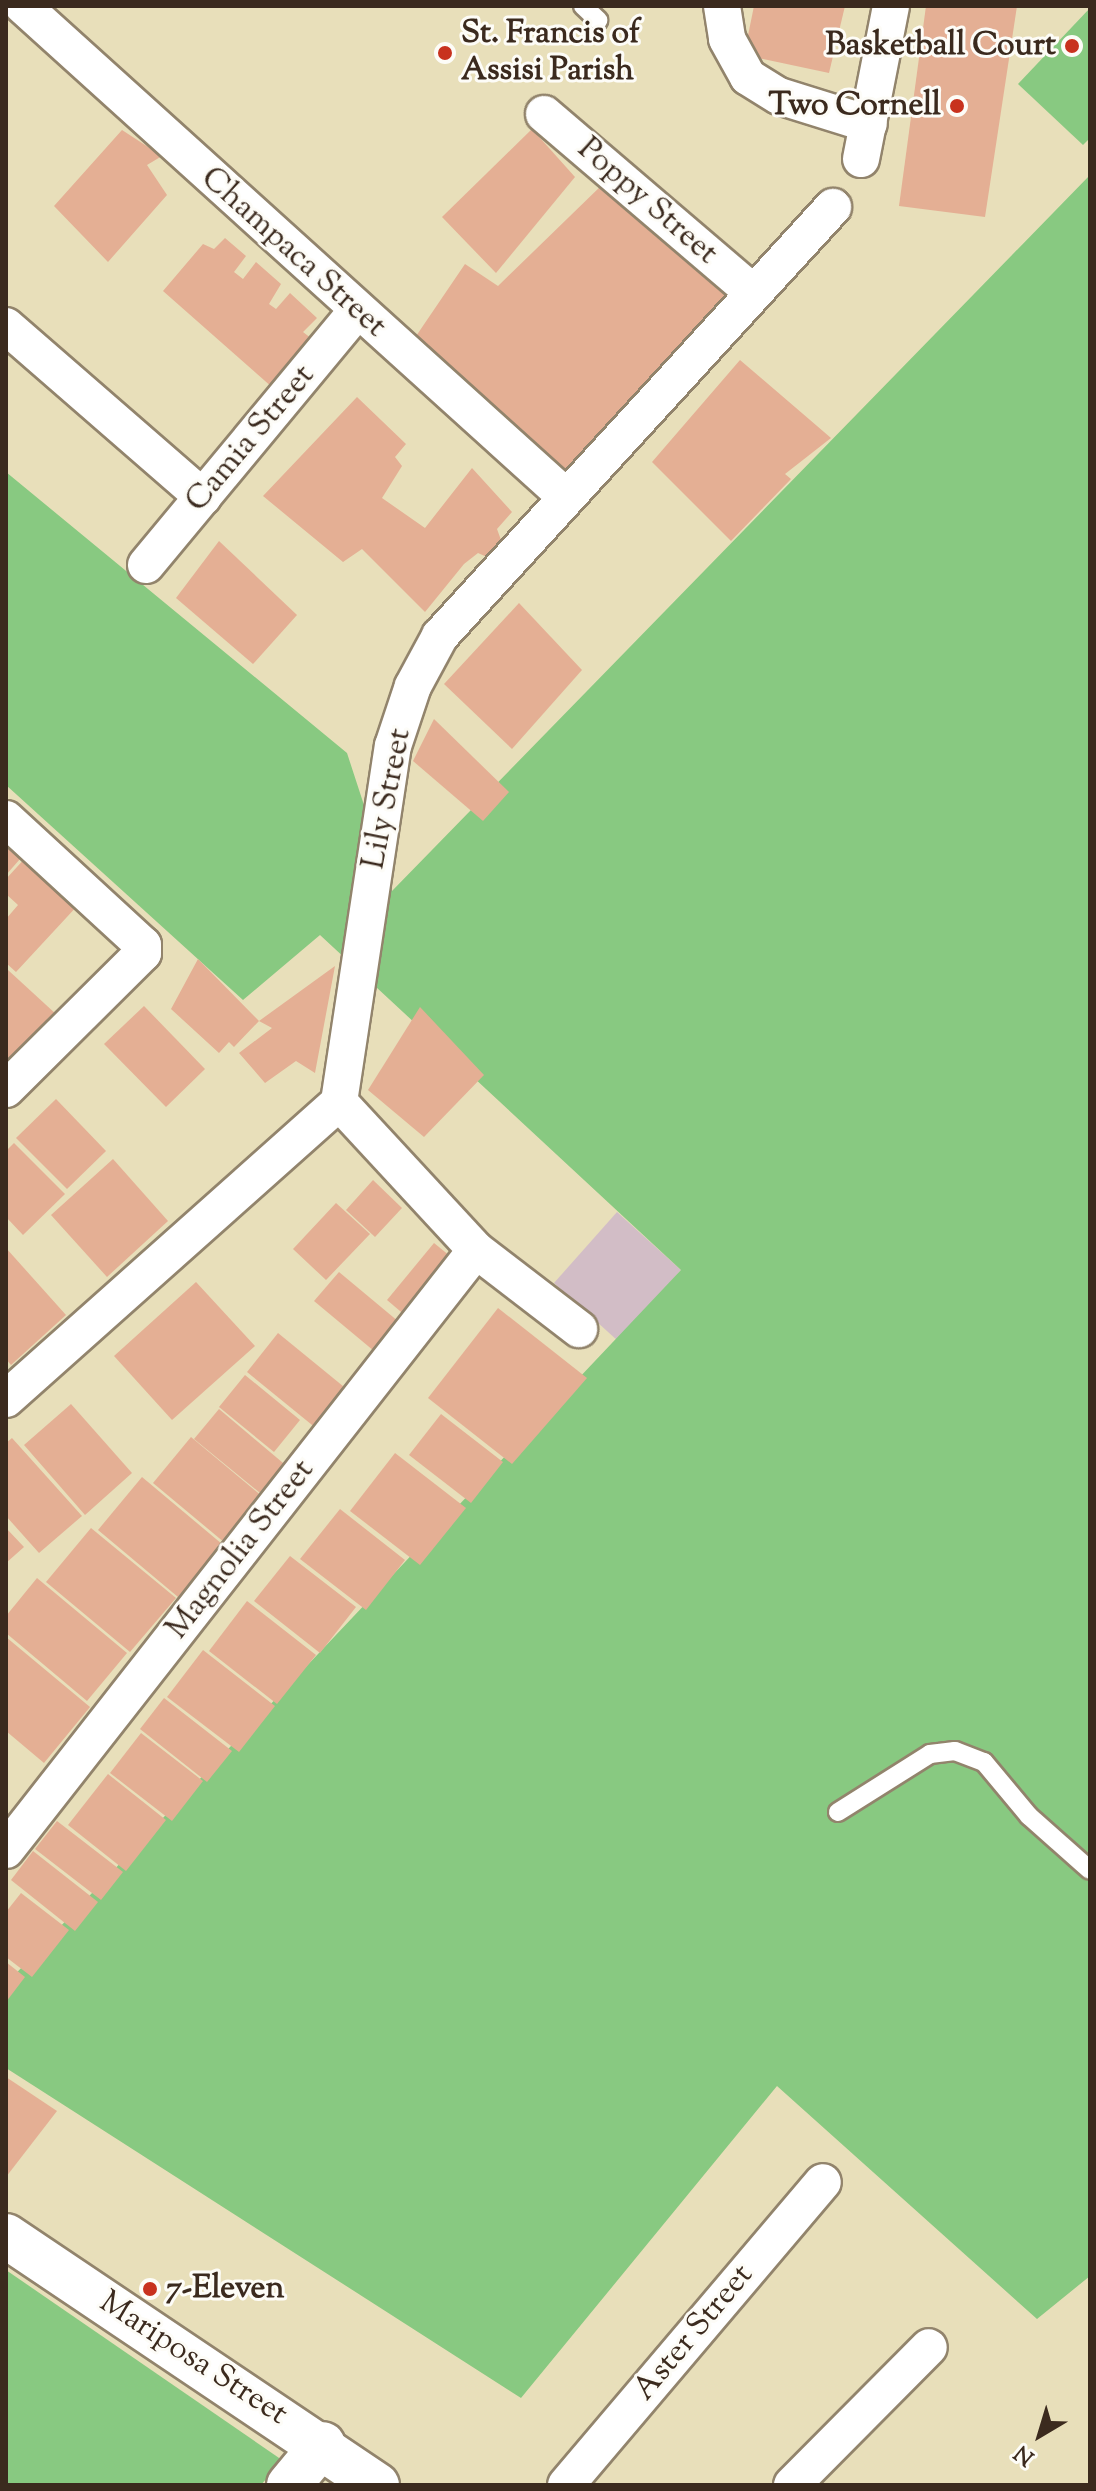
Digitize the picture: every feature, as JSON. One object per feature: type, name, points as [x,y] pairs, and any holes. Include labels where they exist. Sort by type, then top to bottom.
[{"type":"street","name":"Champaca Street","points":[[23,6],[356,312],[566,497]]},
{"type":"street","points":[[722,6],[727,39],[748,77],[779,96],[869,124]]},
{"type":"street","points":[[861,159],[891,6]]},
{"type":"street","name":"Poppy Street","points":[[544,114],[751,291]]},
{"type":"street","name":"Lily Street","points":[[339,1102],[393,746],[413,686],[440,636],[751,291],[833,207]]},
{"type":"street","name":"Camia Street","points":[[146,565],[356,312]]},
{"type":"street","points":[[6,326],[203,497]]},
{"type":"street","points":[[6,819],[143,945],[140,961],[6,1089]]},
{"type":"street","points":[[6,1399],[339,1102],[476,1250],[579,1329]]},
{"type":"street","name":"Magnolia Street","points":[[6,1850],[476,1250]]},
{"type":"street","name":"Aster Street","points":[[566,2485],[823,2182]]},
{"type":"street","name":"Mariposa Street","points":[[6,2236],[323,2444],[377,2485]]},
{"type":"street","points":[[792,2485],[929,2347]]},
{"type":"street","points":[[289,2485],[323,2444]]},
{"type":"lane","points":[[583,6],[598,20]]},
{"type":"lane","points":[[838,1812],[930,1754],[955,1751],[984,1762],[1029,1816],[1090,1870]]},
{"type":"shaded area","points":[[617,1212],[681,1270],[618,1341],[554,1283]]},
{"type":"green space","name":"Basketball Court","points":[[1090,8],[1090,138],[1083,145],[1018,84]]},
{"type":"green space","points":[[1090,175],[1090,2276],[1037,2319],[777,2086],[521,2398],[6,2068],[6,1984],[681,1270],[320,935],[243,1000],[6,785],[6,472],[347,753],[392,891]]},
{"type":"green space","points":[[6,2270],[282,2460],[261,2485],[6,2485]]},
{"type":"building","points":[[754,6],[845,6],[829,73],[744,55]]},
{"type":"building","name":"Two Cornell","points":[[926,6],[1017,6],[985,217],[899,206]]},
{"type":"building","points":[[532,129],[575,177],[496,273],[442,217]]},
{"type":"building","points":[[122,130],[162,156],[147,165],[167,195],[108,262],[54,206]]},
{"type":"building","points":[[604,183],[736,293],[577,482],[410,345],[465,264],[498,286]]},
{"type":"building","points":[[225,238],[246,256],[234,272],[243,279],[256,262],[281,284],[269,304],[276,309],[290,293],[317,318],[303,332],[316,342],[273,388],[163,291],[203,244],[214,249]]},
{"type":"building","points":[[740,360],[831,438],[785,474],[791,479],[731,541],[652,462]]},
{"type":"building","points":[[357,397],[406,444],[395,457],[402,466],[382,498],[425,528],[472,468],[512,512],[497,529],[501,540],[487,557],[478,553],[464,564],[425,612],[362,549],[343,562],[263,496]]},
{"type":"building","points":[[219,541],[297,615],[253,664],[176,598]]},
{"type":"building","points":[[519,603],[582,670],[512,749],[444,684]]},
{"type":"building","points":[[434,719],[509,792],[483,821],[413,761]]},
{"type":"building","points":[[6,846],[20,859],[6,875]]},
{"type":"building","points":[[27,856],[79,904],[16,972],[6,963],[6,919],[18,905],[6,894],[6,879]]},
{"type":"building","points":[[198,959],[259,1021],[234,1047],[229,1042],[219,1053],[171,1009]]},
{"type":"building","points":[[335,966],[315,1073],[296,1061],[265,1083],[239,1053],[272,1028],[259,1021]]},
{"type":"building","points":[[8,970],[57,1015],[6,1065],[6,972]]},
{"type":"building","points":[[144,1006],[205,1069],[166,1107],[104,1044]]},
{"type":"building","points":[[420,1007],[484,1075],[424,1137],[368,1090]]},
{"type":"building","points":[[56,1099],[106,1151],[67,1189],[16,1138]]},
{"type":"building","points":[[14,1143],[65,1194],[23,1235],[6,1217],[6,1151]]},
{"type":"building","points":[[113,1159],[168,1221],[107,1277],[51,1215]]},
{"type":"building","points":[[373,1180],[402,1208],[375,1237],[346,1210]]},
{"type":"building","points":[[336,1203],[370,1234],[326,1280],[293,1249]]},
{"type":"building","points":[[434,1243],[461,1265],[413,1322],[387,1300]]},
{"type":"building","points":[[6,1248],[66,1315],[11,1365],[6,1359]]},
{"type":"building","points":[[339,1272],[399,1322],[374,1351],[314,1301]]},
{"type":"building","points":[[196,1282],[255,1346],[172,1420],[114,1356]]},
{"type":"building","points":[[498,1308],[587,1378],[512,1464],[428,1398]]},
{"type":"building","points":[[278,1333],[349,1391],[317,1429],[247,1372]]},
{"type":"building","points":[[245,1375],[300,1420],[274,1452],[219,1407]]},
{"type":"building","points":[[71,1404],[132,1473],[85,1515],[24,1445]]},
{"type":"building","points":[[219,1409],[289,1468],[265,1497],[194,1439]]},
{"type":"building","points":[[441,1414],[503,1462],[471,1503],[409,1455]]},
{"type":"building","points":[[191,1437],[263,1497],[225,1543],[153,1483]]},
{"type":"building","points":[[12,1438],[82,1516],[39,1553],[6,1516],[6,1443]]},
{"type":"building","points":[[395,1453],[466,1508],[420,1565],[350,1511]]},
{"type":"building","points":[[142,1477],[222,1544],[178,1597],[98,1530]]},
{"type":"building","points":[[340,1509],[405,1560],[366,1610],[300,1559]]},
{"type":"building","points":[[6,1528],[24,1547],[6,1563]]},
{"type":"building","points":[[91,1528],[176,1598],[130,1652],[46,1582]]},
{"type":"building","points":[[290,1556],[356,1607],[320,1653],[254,1601]]},
{"type":"building","points":[[37,1578],[127,1653],[87,1701],[6,1633],[6,1616]]},
{"type":"building","points":[[247,1601],[316,1655],[277,1704],[209,1651]]},
{"type":"building","points":[[6,1637],[90,1707],[44,1763],[6,1731]]},
{"type":"building","points":[[203,1650],[275,1706],[239,1752],[167,1697]]},
{"type":"building","points":[[164,1698],[232,1751],[207,1782],[140,1729]]},
{"type":"building","points":[[141,1733],[203,1781],[172,1821],[110,1773]]},
{"type":"building","points":[[108,1774],[166,1820],[126,1871],[68,1825]]},
{"type":"building","points":[[57,1821],[123,1872],[101,1900],[35,1849]]},
{"type":"building","points":[[33,1851],[98,1902],[75,1931],[11,1880]]},
{"type":"building","points":[[21,1893],[69,1930],[32,1977],[6,1957],[6,1912]]},
{"type":"building","points":[[6,1962],[25,1977],[6,2002]]},
{"type":"building","points":[[6,2077],[57,2111],[6,2177]]},
{"type":"place","name":"Basketball Court","points":[[1072,46]]},
{"type":"place","name":"St. Francis of Assisi Parish","points":[[445,53]]},
{"type":"place","name":"Two Cornell","points":[[957,106]]},
{"type":"place","name":"7-Eleven","points":[[150,2289]]}]
